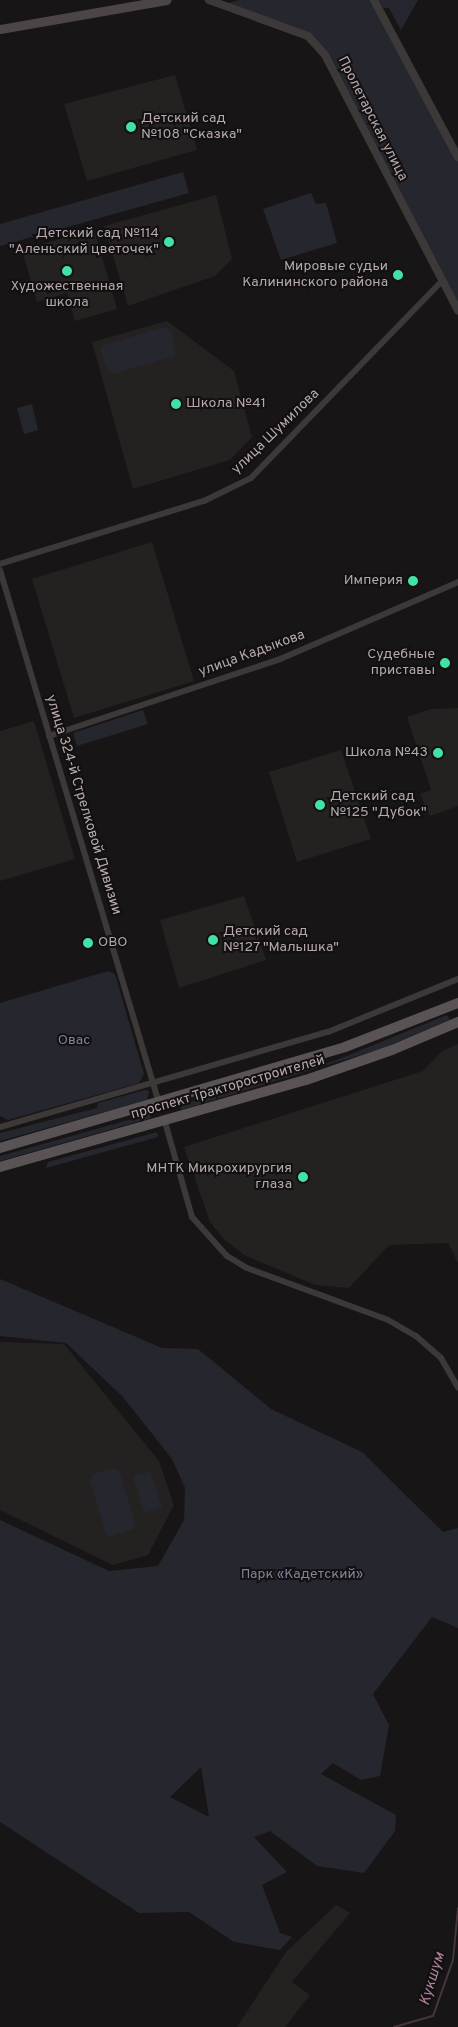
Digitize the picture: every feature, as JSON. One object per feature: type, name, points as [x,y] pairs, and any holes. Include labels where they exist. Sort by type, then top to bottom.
[{"type":"main road","points":[[0,29],[167,0]]},
{"type":"main road","name":"проспект Тракторостроителей","points":[[0,1148],[160,1104],[345,1048],[457,1006]]},
{"type":"main road","name":"проспект Тракторостроителей","points":[[0,1167],[165,1122],[346,1067],[458,1022]]},
{"type":"main road","points":[[160,1104],[165,1122]]},
{"type":"street","name":"Пролетарская улица","points":[[209,0],[294,30],[316,44],[458,311]]},
{"type":"street","points":[[374,0],[458,157]]},
{"type":"street","name":"улица Шумилова","points":[[0,564],[204,501],[244,482],[442,281]]},
{"type":"street","name":"улица 324-й Стрелковой Дивизии","points":[[0,570],[160,1104]]},
{"type":"street","name":"улица Кадыкова","points":[[49,736],[278,660],[458,582]]},
{"type":"street","points":[[0,1127],[154,1084],[328,1032],[458,979]]},
{"type":"street","points":[[165,1122],[192,1216],[220,1250],[247,1268],[388,1320],[416,1336],[440,1358],[458,1388]]},
{"type":"shaded area","name":"Детский сад №108 \"Сказка\"","points":[[175,75],[197,150],[87,181],[64,104]]},
{"type":"shaded area","name":"Детский сад №114 \"Аленьский цветочек\"","points":[[216,195],[232,259],[215,276],[128,306],[104,226]]},
{"type":"shaded area","name":"Художественная школа","points":[[94,229],[117,309],[75,321],[67,293],[37,302],[22,250]]},
{"type":"shaded area","name":"Школа №41","points":[[167,321],[234,371],[252,437],[230,460],[133,489],[92,342]]},
{"type":"shaded area","points":[[152,542],[194,681],[74,718],[32,579]]},
{"type":"shaded area","name":"Школа №43","points":[[458,708],[458,806],[430,816],[420,794],[431,790],[407,717],[431,709]]},
{"type":"shaded area","points":[[34,721],[75,859],[0,881],[0,731]]},
{"type":"shaded area","name":"Детский сад №125 \"Дубок\"","points":[[341,750],[371,839],[297,862],[269,772]]},
{"type":"shaded area","name":"Детский сад №127 \"Малышка\"","points":[[244,896],[266,960],[179,988],[160,920]]},
{"type":"shaded area","name":"МНТК Микрохирургия глаза","points":[[458,1044],[458,1263],[448,1243],[389,1245],[349,1288],[315,1285],[244,1255],[224,1239],[210,1222],[184,1147],[423,1071],[442,1051]]},
{"type":"shaded area","points":[[0,1342],[64,1344],[159,1461],[174,1505],[148,1555],[113,1565],[0,1510]]},
{"type":"shaded area","points":[[336,1905],[350,1913],[292,1982],[310,1995],[285,2027],[237,2027],[286,1952]]},
{"type":"green space","points":[[240,0],[371,0],[458,159],[458,310],[325,55],[308,36],[220,5]]},
{"type":"green space","points":[[379,0],[418,0],[401,30],[389,8],[383,8]]},
{"type":"green space","points":[[183,172],[189,193],[0,246],[0,224]]},
{"type":"green space","points":[[311,193],[316,204],[326,203],[337,243],[281,260],[263,209]]},
{"type":"green space","points":[[164,327],[172,332],[175,356],[113,374],[108,372],[101,351],[102,346]]},
{"type":"green space","points":[[32,404],[38,430],[24,434],[17,408]]},
{"type":"green space","points":[[143,710],[148,724],[77,746],[73,733]]},
{"type":"green space","name":"Овас","points":[[108,971],[115,974],[144,1074],[139,1083],[8,1120],[0,1116],[0,1003]]},
{"type":"green space","points":[[447,1015],[450,1020],[380,1049],[181,1110],[180,1105],[334,1061]]},
{"type":"green space","points":[[145,1090],[149,1091],[147,1100],[0,1141],[0,1133],[97,1108],[98,1103]]},
{"type":"green space","points":[[150,1114],[151,1118],[0,1161],[0,1156]]},
{"type":"green space","points":[[157,1132],[158,1137],[46,1168],[48,1162]]},
{"type":"green space","name":"Парк «Кадетский»","points":[[0,1279],[162,1348],[198,1349],[271,1409],[362,1452],[443,1532],[458,1528],[458,1628],[432,1617],[373,1694],[389,1725],[380,1776],[361,1780],[333,1763],[321,1774],[396,1815],[395,1831],[364,1873],[317,1866],[270,1831],[254,1837],[287,1872],[262,1885],[280,1933],[292,1937],[280,1950],[234,1942],[189,1912],[139,1913],[0,1822],[0,1520],[109,1571],[158,1566],[184,1520],[185,1488],[172,1459],[123,1397],[66,1343],[0,1336]],"holes":[[[201,1767],[209,1817],[170,1797]]]},
{"type":"green space","points":[[114,1468],[119,1470],[135,1523],[133,1529],[111,1536],[106,1534],[90,1480],[93,1474]]},
{"type":"green space","points":[[150,1471],[162,1507],[144,1513],[133,1476]]},
{"type":"waterway","name":"Кукшум","points":[[394,2027],[433,2016],[453,1960],[458,1908]]},
{"type":"place","name":"Детский сад №108 \"Сказка\"","points":[[131,127]]},
{"type":"place","name":"Детский сад №114 \"Аленьский цветочек\"","points":[[169,242]]},
{"type":"place","name":"Художественная школа","points":[[67,271]]},
{"type":"place","name":"Мировые судьи Калининского района","points":[[398,275]]},
{"type":"place","name":"Школа №41","points":[[176,404]]},
{"type":"place","name":"Империя","points":[[413,581]]},
{"type":"place","name":"Судебные приставы","points":[[445,663]]},
{"type":"place","name":"Школа №43","points":[[438,753]]},
{"type":"place","name":"Детский сад №125 \"Дубок\"","points":[[320,805]]},
{"type":"place","name":"Детский сад №127 \"Малышка\"","points":[[213,940]]},
{"type":"place","name":"ОВО","points":[[88,943]]},
{"type":"place","name":"МНТК Микрохирургия глаза","points":[[303,1177]]}]
